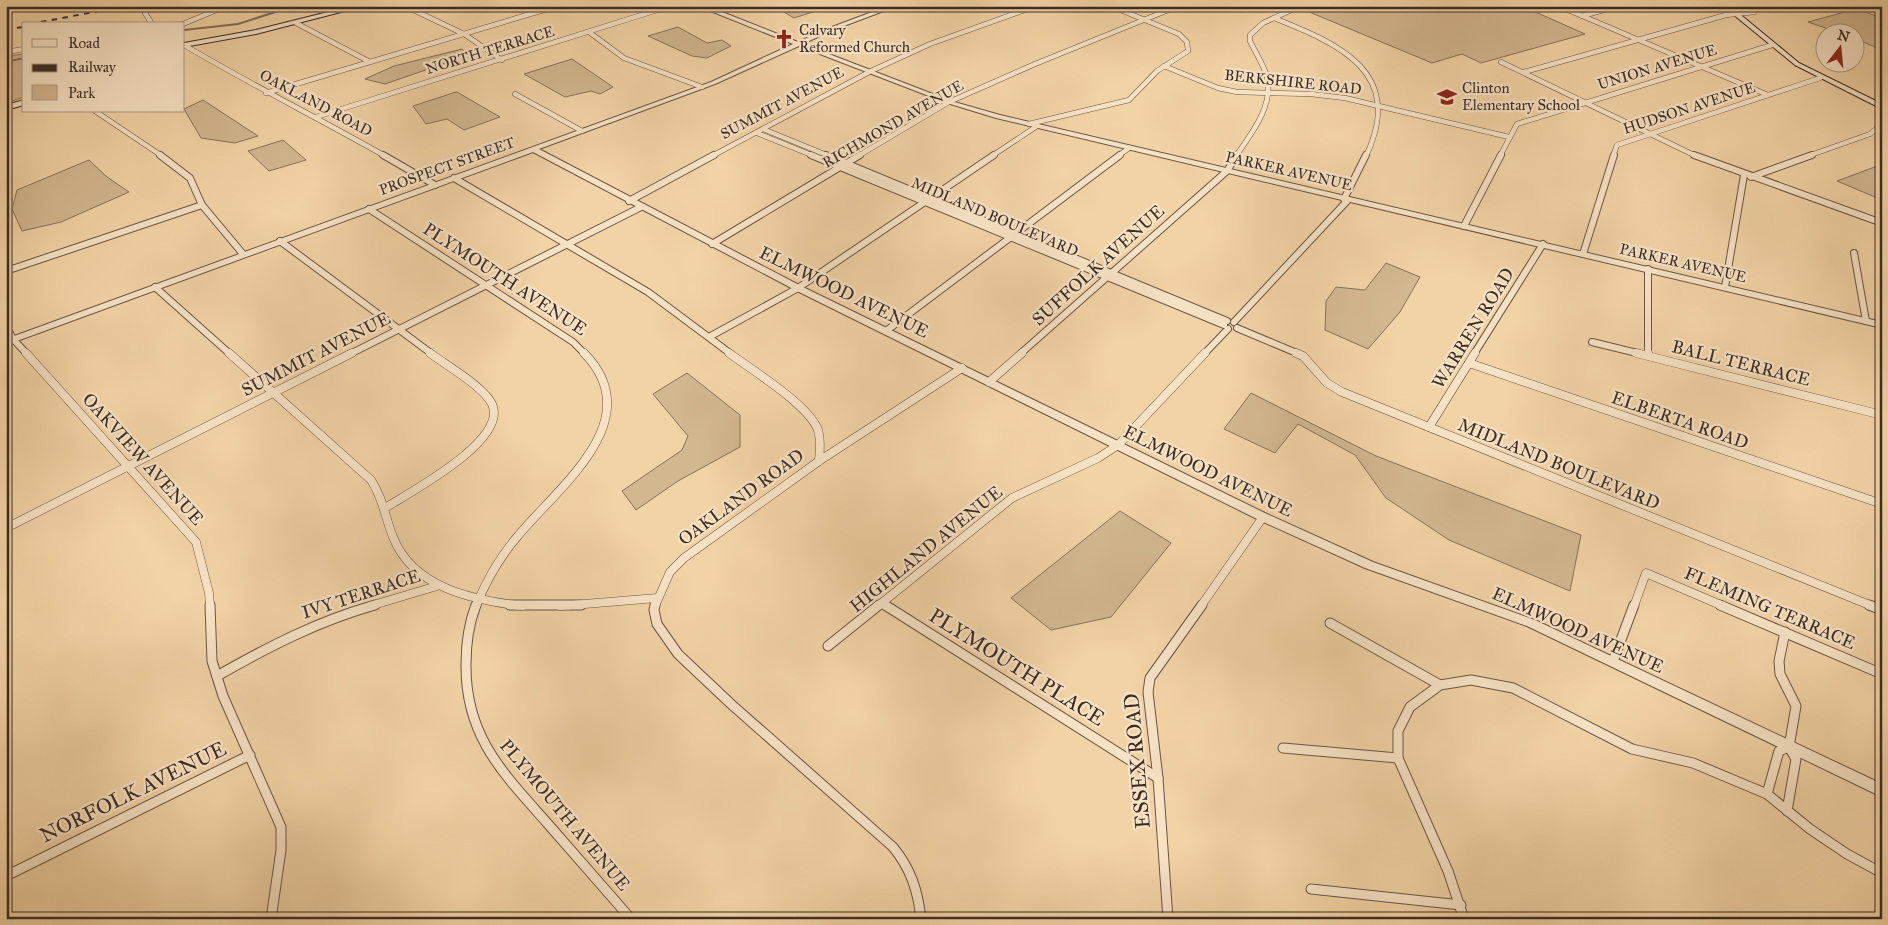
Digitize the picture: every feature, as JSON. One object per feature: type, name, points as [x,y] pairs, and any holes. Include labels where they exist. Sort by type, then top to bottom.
[{"type":"main road","points":[[185,45],[296,23],[361,6]]},
{"type":"main road","points":[[1726,6],[1796,64],[1820,78],[1882,107]]},
{"type":"main road","points":[[6,108],[22,103]]},
{"type":"street","points":[[185,23],[226,6]]},
{"type":"street","points":[[405,6],[464,34],[502,60]]},
{"type":"street","name":"NORTH TERRACE","points":[[316,117],[670,6]]},
{"type":"street","name":"PARKER AVENUE","points":[[701,6],[949,102],[1029,124],[1882,325]]},
{"type":"street","name":"PROSPECT STREET","points":[[10,341],[702,87],[799,43],[894,6]]},
{"type":"street","name":"SUMMIT AVENUE","points":[[629,201],[871,71],[930,44],[1036,6]]},
{"type":"street","points":[[1029,124],[1129,100],[1164,66],[1185,55],[1188,44],[1179,34],[1111,6]]},
{"type":"street","name":"RICHMOND AVENUE","points":[[712,244],[949,102],[1178,6]]},
{"type":"street","points":[[1268,94],[1267,77],[1250,41],[1252,31],[1300,6]]},
{"type":"street","points":[[1559,6],[1768,95]]},
{"type":"street","points":[[1582,16],[1618,6]]},
{"type":"street","points":[[266,93],[554,7]]},
{"type":"street","points":[[1524,72],[1735,14],[1754,12]]},
{"type":"street","points":[[145,13],[151,22]]},
{"type":"street","name":"HIGHLAND AVENUE","points":[[828,646],[1012,498],[1098,458],[1118,445],[1346,199],[1376,126],[1376,104],[1371,82],[1355,57],[1336,44],[1274,18]]},
{"type":"street","points":[[296,23],[370,62]]},
{"type":"street","points":[[589,32],[622,57],[646,68],[678,76],[702,87]]},
{"type":"street","name":"UNION AVENUE","points":[[1464,226],[1517,124],[1772,45]]},
{"type":"street","name":"OAKLAND ROAD","points":[[185,46],[266,93],[316,117],[435,185]]},
{"type":"street","points":[[6,52],[22,49]]},
{"type":"street","points":[[1501,62],[1650,134],[1744,175],[1882,223]]},
{"type":"street","name":"BERKSHIRE ROAD","points":[[1164,66],[1218,88],[1248,94],[1324,95],[1376,104],[1510,137]]},
{"type":"street","name":"HUDSON AVENUE","points":[[1583,254],[1617,145],[1820,78]]},
{"type":"street","points":[[515,94],[582,131]]},
{"type":"street","name":"SUFFOLK AVENUE","points":[[989,382],[1227,171],[1261,118],[1268,94]]},
{"type":"street","points":[[96,112],[182,170],[190,178],[202,205],[243,254]]},
{"type":"street","points":[[1751,177],[1870,134],[1882,124]]},
{"type":"street","points":[[709,337],[798,288],[1037,126]]},
{"type":"street","name":"MIDLAND BOULEVARD","points":[[763,129],[1017,233],[1303,356],[1333,387],[1882,610]]},
{"type":"street","name":"MIDLAND BOULEVARD","points":[[756,133],[1106,278],[1230,325]]},
{"type":"street","points":[[886,331],[1129,148]]},
{"type":"street","name":"ELMWOOD AVENUE","points":[[533,149],[641,208],[798,288],[1263,516],[1369,565],[1531,623],[1613,660],[1882,791]]},
{"type":"street","points":[[1725,287],[1744,175]]},
{"type":"street","name":"OAKLAND ROAD","points":[[454,178],[648,292],[812,417],[820,436],[819,461],[684,558],[670,572],[657,598],[654,610],[657,624],[678,654],[731,704],[893,847],[906,863],[915,880],[920,899],[920,919]]},
{"type":"street","points":[[6,271],[202,205]]},
{"type":"street","name":"SUMMIT AVENUE","points":[[6,528],[641,208]]},
{"type":"street","name":"PLYMOUTH AVENUE","points":[[369,209],[583,349],[598,367],[603,378],[608,400],[604,425],[592,452],[572,479],[520,532],[492,574],[478,600],[467,648],[467,697],[472,720],[482,742],[501,770],[631,919]]},
{"type":"street","points":[[280,241],[484,393],[491,401],[494,416],[489,431],[476,446],[385,508]]},
{"type":"street","name":"WARREN ROAD","points":[[1429,427],[1543,244]]},
{"type":"street","points":[[1854,253],[1866,321]]},
{"type":"street","points":[[1648,269],[1648,355]]},
{"type":"street","points":[[155,287],[371,480],[379,489],[388,527],[395,544],[419,573],[437,586],[478,600],[534,606],[562,606],[657,598]]},
{"type":"street","name":"OAKVIEW AVENUE","points":[[6,326],[10,341],[128,466],[196,542],[209,593],[212,661],[281,827],[282,845],[272,898],[271,919]]},
{"type":"street","name":"BALL TERRACE","points":[[1592,342],[1882,415]]},
{"type":"street","name":"ELBERTA ROAD","points":[[1469,363],[1882,504]]},
{"type":"street","points":[[819,461],[962,368]]},
{"type":"street","name":"ESSEX ROAD","points":[[1168,919],[1158,778],[1148,692],[1150,678],[1263,516]]},
{"type":"street","name":"FLEMING TERRACE","points":[[1613,660],[1646,572],[1882,674]]},
{"type":"street","name":"IVY TERRACE","points":[[217,676],[274,644],[333,617],[437,586]]},
{"type":"street","name":"PLYMOUTH PLACE","points":[[882,603],[1158,778]]},
{"type":"street","points":[[1330,623],[1440,685]]},
{"type":"street","points":[[1785,632],[1779,661],[1780,674],[1796,706],[1790,747],[1796,759],[1787,811]]},
{"type":"street","points":[[1464,919],[1461,905],[1398,758],[1398,731],[1410,707],[1440,685],[1471,680],[1512,688],[1632,749],[1693,763],[1767,794],[1787,811],[1847,854],[1882,873]]},
{"type":"street","points":[[1767,794],[1779,751],[1790,747]]},
{"type":"street","points":[[1283,748],[1398,758]]},
{"type":"street","name":"NORFOLK AVENUE","points":[[6,876],[250,755]]},
{"type":"street","points":[[1311,889],[1461,905]]},
{"type":"green space","points":[[774,6],[832,6],[794,18]]},
{"type":"green space","points":[[1307,6],[1522,6],[1585,34],[1481,63],[1462,54],[1432,63],[1302,9]]},
{"type":"green space","points":[[1856,9],[1882,18],[1882,50],[1866,43],[1866,22],[1816,22],[1816,25],[1808,22]]},
{"type":"green space","points":[[678,27],[707,43],[722,40],[731,46],[707,58],[692,56],[648,36]]},
{"type":"green space","points":[[462,49],[469,55],[385,84],[365,79],[394,66]]},
{"type":"green space","points":[[22,54],[22,98],[6,103],[6,56]]},
{"type":"green space","points":[[572,59],[613,87],[600,94],[591,91],[565,97],[524,74]]},
{"type":"green space","points":[[457,92],[500,117],[464,130],[447,119],[426,124],[413,106]]},
{"type":"green space","points":[[203,100],[258,136],[235,143],[201,138],[185,109]]},
{"type":"green space","points":[[283,140],[306,160],[269,171],[248,151]]},
{"type":"green space","points":[[89,160],[107,177],[129,192],[61,222],[22,231],[12,209],[17,190]]},
{"type":"green space","points":[[1880,165],[1882,166],[1882,200],[1837,181]]},
{"type":"green space","points":[[1386,263],[1420,277],[1400,312],[1368,349],[1325,330],[1326,301],[1336,287],[1365,290]]},
{"type":"green space","points":[[687,373],[740,415],[740,447],[678,481],[636,510],[622,491],[682,450],[688,436],[653,394]]},
{"type":"green space","points":[[1251,393],[1376,456],[1581,535],[1570,591],[1449,540],[1386,498],[1355,455],[1298,424],[1275,453],[1224,429]]},
{"type":"green space","points":[[1120,511],[1171,543],[1111,617],[1051,630],[1011,598]]},
{"type":"waterway","points":[[185,30],[238,24],[294,6]]},
{"type":"waterway","points":[[6,62],[22,58]]},
{"type":"railway","points":[[41,22],[126,6]]},
{"type":"railway","points":[[121,10],[139,6]]},
{"type":"railway","points":[[6,29],[22,27]]},
{"type":"place","name":"Calvary Reformed Church","points":[[784,39]]},
{"type":"place","name":"Clinton Elementary School","points":[[1447,97]]}]
